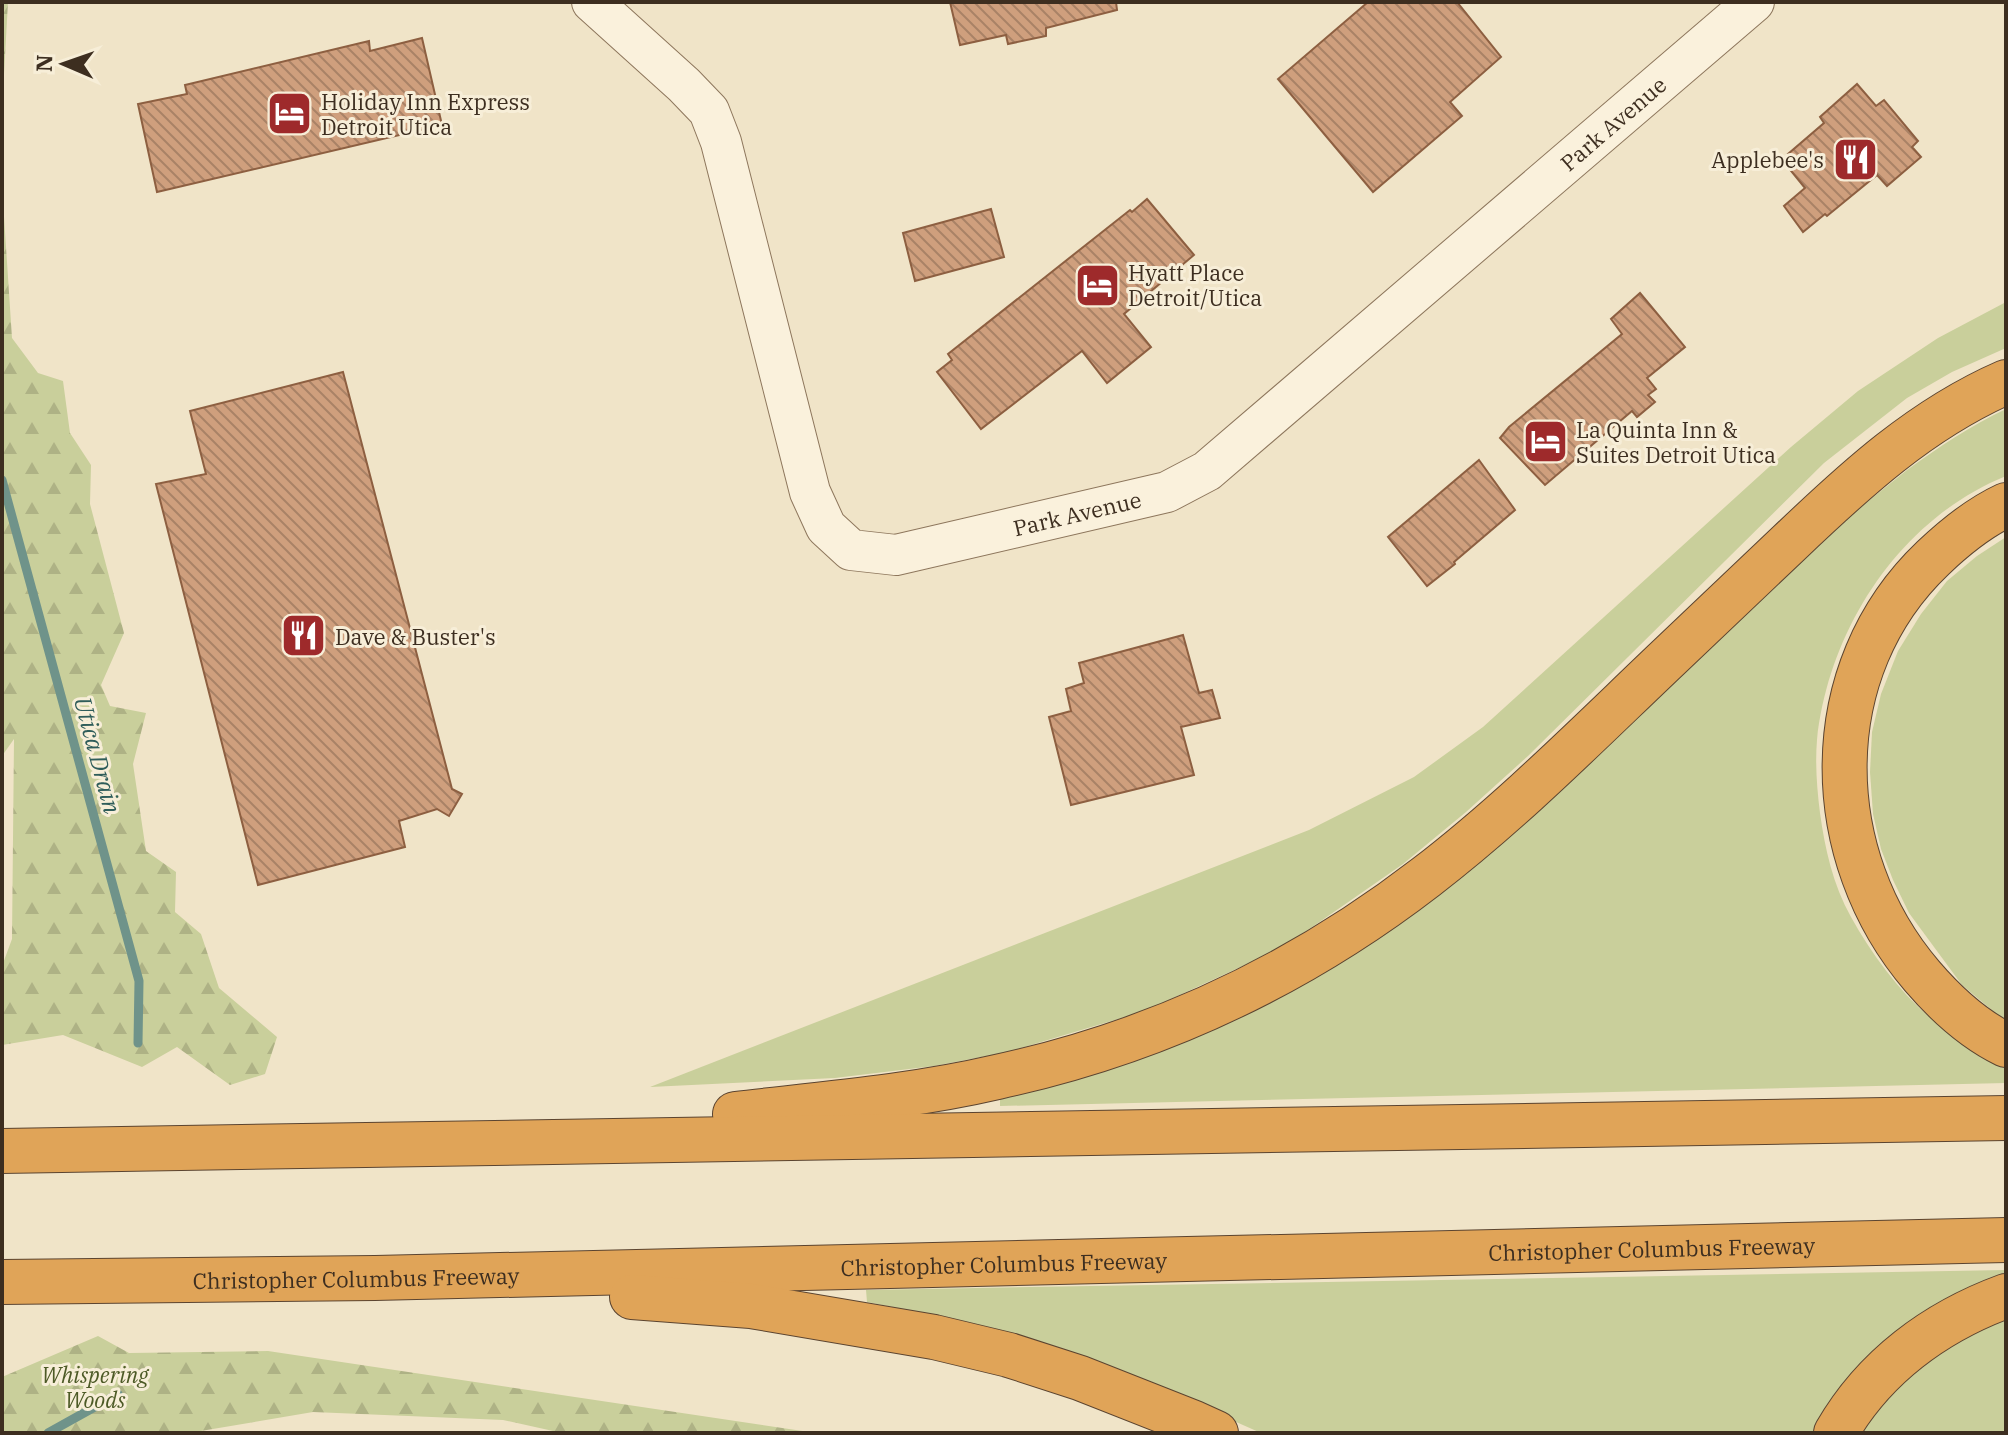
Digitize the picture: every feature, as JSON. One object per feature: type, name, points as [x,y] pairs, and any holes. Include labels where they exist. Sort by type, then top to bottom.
[{"type":"highway","points":[[502,1143],[922,1091],[996,1078],[1108,1048],[1202,1012],[1256,985],[1344,936],[1427,877],[1554,766],[1855,480],[1935,419],[1975,395],[2006,382]]},
{"type":"highway","points":[[2006,505],[1988,513],[1953,539],[1915,574],[1889,611],[1868,652],[1852,696],[1845,731],[1843,776],[1848,819],[1858,860],[1873,901],[1891,935],[1939,995],[1966,1020],[2006,1045]]},
{"type":"highway","points":[[2,1151],[2006,1118]]},
{"type":"highway","name":"Christopher Columbus Freeway","points":[[2,1282],[375,1278],[2006,1240]]},
{"type":"highway","points":[[375,1278],[751,1306],[934,1337],[1009,1355],[1080,1378],[1216,1433]]},
{"type":"highway","points":[[1836,1433],[1867,1389],[1896,1359],[1955,1317],[2006,1296]]},
{"type":"street","name":"Park Avenue","points":[[592,2],[709,111],[721,142],[810,492],[826,527],[851,550],[896,555],[1167,492],[1207,471],[1754,2]]},
{"type":"green space","points":[[2,2],[8,2],[2,111]]},
{"type":"green space","points":[[2,186],[12,338],[38,373],[63,381],[70,433],[91,465],[90,504],[124,633],[101,685],[110,706],[146,713],[133,764],[146,851],[176,872],[175,912],[201,934],[219,988],[277,1037],[265,1074],[230,1085],[177,1047],[142,1067],[63,1035],[2,1045],[2,966],[12,939],[14,739],[2,756]]},
{"type":"green space","points":[[2006,302],[2006,348],[1952,372],[1907,398],[1824,463],[1528,756],[1466,812],[1403,864],[1282,948],[1145,1011],[1008,1052],[934,1066],[835,1078],[650,1087],[1309,830],[1414,777],[1483,727],[1791,447],[1858,391],[1938,338]]},
{"type":"green space","points":[[2006,409],[2006,476],[1968,495],[1933,520],[1903,549],[1876,582],[1854,619],[1824,698],[1816,758],[1827,853],[1839,892],[1860,933],[1894,980],[1934,1021],[2006,1066],[2006,1083],[1000,1106],[1000,1097],[1118,1066],[1163,1051],[1208,1030],[1907,470],[1955,437]]},
{"type":"green space","points":[[2006,537],[2006,1022],[1962,985],[1909,913],[1881,849],[1873,814],[1870,772],[1872,732],[1881,694],[1898,651],[1947,581]]},
{"type":"green space","points":[[2006,1270],[2006,1280],[1815,1433],[1261,1433],[1164,1390],[1026,1340],[867,1302],[866,1290]]},
{"type":"green space","points":[[2006,1319],[2006,1433],[1859,1433],[1893,1389],[1922,1364],[1955,1343]]},
{"type":"green space","name":"Whispering Woods","points":[[98,1336],[129,1353],[268,1351],[816,1433],[562,1433],[503,1420],[313,1412],[189,1433],[2,1433],[2,1377]]},
{"type":"building","points":[[950,2],[1116,2],[1117,10],[1046,28],[1046,36],[1008,44],[1006,35],[960,45]]},
{"type":"building","points":[[1368,2],[1457,2],[1501,57],[1450,102],[1462,116],[1373,192],[1278,79]]},
{"type":"building","name":"Holiday Inn Express Detroit Utica","points":[[422,38],[442,125],[157,192],[138,104],[187,94],[185,85],[369,41],[370,51]]},
{"type":"building","name":"Applebee's","points":[[1857,84],[1876,106],[1884,100],[1918,141],[1912,147],[1921,157],[1887,186],[1877,175],[1803,232],[1784,206],[1805,188],[1787,166],[1793,161],[1788,154],[1824,123],[1820,117]]},
{"type":"building","name":"Hyatt Place Detroit/Utica","points":[[1147,199],[1194,255],[1124,314],[1151,347],[1107,383],[1082,351],[981,429],[937,372],[952,360],[948,354]]},
{"type":"building","points":[[991,209],[1004,257],[915,281],[903,233]]},
{"type":"building","points":[[1640,293],[1685,347],[1647,378],[1656,389],[1648,395],[1655,402],[1637,417],[1632,411],[1545,485],[1500,438],[1509,427],[1622,334],[1611,319]]},
{"type":"building","name":"Dave & Buster's","points":[[343,372],[452,789],[462,794],[449,816],[437,809],[399,821],[405,847],[258,885],[156,484],[206,474],[190,411]]},
{"type":"building","points":[[1479,460],[1515,510],[1427,586],[1388,537]]},
{"type":"building","points":[[1183,635],[1199,693],[1212,690],[1220,718],[1181,727],[1194,775],[1071,805],[1049,717],[1071,711],[1066,689],[1084,683],[1079,663]]},
{"type":"waterway","name":"Utica Drain","points":[[2,480],[139,981],[138,1043]]},
{"type":"waterway","name":"Utica Drain","points":[[48,1433],[118,1394]]},
{"type":"place","name":"Holiday Inn Express Detroit Utica","points":[[290,114]]},
{"type":"place","name":"Applebee's","points":[[1855,159]]},
{"type":"place","name":"Hyatt Place Detroit/Utica","points":[[1097,285]]},
{"type":"place","name":"La Quinta Inn & Suites Detroit Utica","points":[[1545,442]]},
{"type":"place","name":"Dave & Buster's","points":[[304,636]]}]
